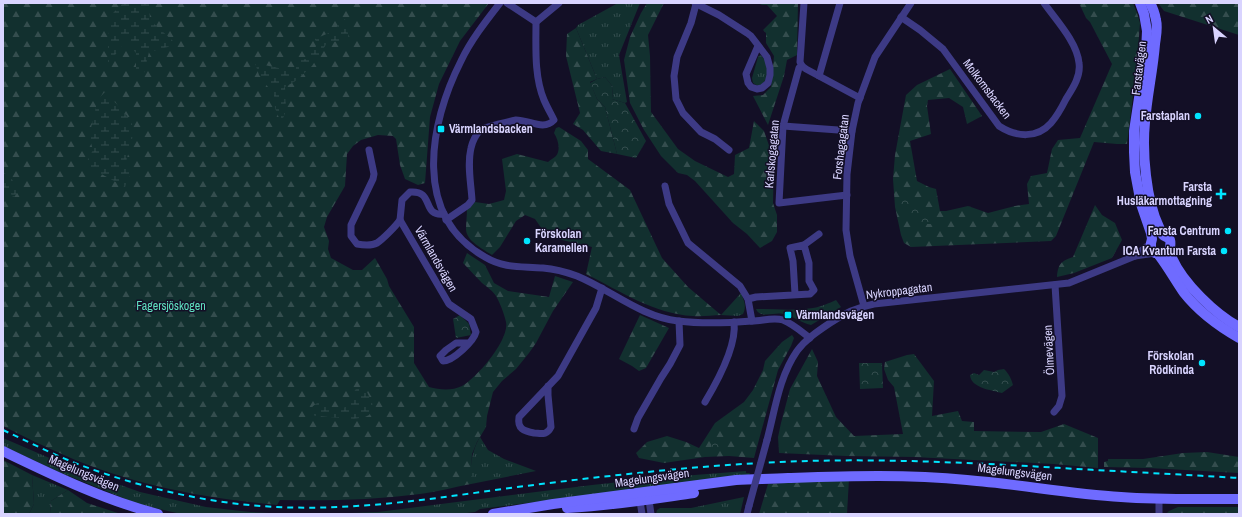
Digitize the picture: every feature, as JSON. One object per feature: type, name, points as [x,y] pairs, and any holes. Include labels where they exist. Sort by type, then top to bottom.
[{"type":"main road","name":"Farstavägen","points":[[1140,3],[1144,14],[1147,31],[1138,111],[1134,131],[1134,152],[1135,172],[1141,204],[1151,241],[1151,249],[1157,254],[1191,301],[1219,326],[1239,338]]},
{"type":"main road","name":"Farstavägen","points":[[1150,3],[1156,21],[1154,55],[1145,123],[1144,154],[1153,211],[1163,235],[1170,240],[1170,249],[1174,260],[1191,286],[1208,304],[1226,319],[1239,327]]},
{"type":"main road","name":"Farstavägen","points":[[1147,31],[1156,21]]},
{"type":"main road","points":[[1138,111],[1145,123]]},
{"type":"main road","points":[[1151,241],[1155,236],[1163,235]]},
{"type":"main road","points":[[1157,254],[1163,254],[1170,249]]},
{"type":"main road","name":"Magelungsvägen","points":[[3,451],[87,490],[158,514]]},
{"type":"main road","name":"Magelungsvägen","points":[[493,514],[553,504],[644,497],[736,480],[874,475],[970,480],[1095,495],[1159,498],[1239,499]]},
{"type":"street","name":"Värmlandsvägen","points":[[500,3],[478,32],[460,61],[446,96],[436,129],[433,171],[438,196],[445,217],[457,235],[468,246],[485,258],[497,263],[520,268],[555,269],[577,276],[643,311],[657,316],[679,321],[708,322],[774,319],[782,320],[789,323],[810,338]]},
{"type":"street","points":[[507,3],[536,22]]},
{"type":"street","points":[[536,22],[559,3]]},
{"type":"street","points":[[729,150],[715,139],[701,132],[683,113],[676,99],[674,76],[677,57],[691,23],[695,3],[719,15],[752,36],[767,57],[770,68],[768,83],[762,88],[756,89],[751,87],[748,83],[746,74],[758,46]]},
{"type":"street","points":[[804,3],[800,62],[802,66],[860,98]]},
{"type":"street","points":[[819,76],[840,3]]},
{"type":"street","name":"Forshagagatan","points":[[864,306],[849,250],[846,230],[849,153],[852,131],[860,98],[875,57],[911,3]]},
{"type":"street","name":"Molkomsbacken","points":[[901,17],[943,49],[999,126],[1010,133],[1024,135],[1039,132],[1052,122],[1078,79],[1078,56],[1073,45],[1044,3]]},
{"type":"street","points":[[445,217],[468,205],[472,200],[470,175],[471,147],[481,129],[517,120],[547,125],[554,120],[544,100],[539,80],[537,65],[536,22]]},
{"type":"street","name":"Karlskogagatan","points":[[802,66],[799,68],[783,126],[779,203],[847,195]]},
{"type":"street","points":[[783,126],[852,131]]},
{"type":"street","name":"Värmlandsvägen","points":[[369,150],[374,174],[352,225],[351,236],[357,244],[364,245],[376,243],[394,227],[400,220],[402,200],[410,192],[416,191],[421,193],[425,196],[429,208],[433,213],[445,217]]},
{"type":"street","points":[[665,186],[669,204],[689,244],[740,286],[748,299],[752,321]]},
{"type":"street","name":"Värmlandsvägen","points":[[400,220],[449,304],[470,319],[476,332],[474,339],[469,343]]},
{"type":"street","points":[[791,247],[804,245],[819,234]]},
{"type":"street","name":"Nykroppagatan","points":[[1134,256],[1151,241]]},
{"type":"street","points":[[786,242],[791,247],[790,251],[793,261],[794,294]]},
{"type":"street","points":[[748,299],[756,297],[810,294],[814,290],[809,281],[809,263],[804,245]]},
{"type":"street","name":"Nykroppagatan","points":[[747,514],[786,370],[798,351],[810,338],[834,320],[847,312],[864,306],[1069,283],[1134,256],[1157,254]]},
{"type":"street","name":"Ölmevägen","points":[[1054,412],[1059,406],[1062,396],[1055,285]]},
{"type":"street","points":[[548,386],[551,427],[549,432],[545,434],[525,432],[519,424],[519,417],[548,386],[558,376],[596,308],[602,288]]},
{"type":"street","points":[[634,429],[638,418],[660,378],[673,360],[680,345],[679,321]]},
{"type":"street","points":[[706,402],[719,379],[726,361],[733,338],[734,322]]},
{"type":"street","points":[[642,514],[644,497]]},
{"type":"street","points":[[644,497],[651,514]]},
{"type":"street","points":[[1159,498],[1159,514]]},
{"type":"green space","name":"Fagersjöskogen","points":[[3,3],[489,3],[460,41],[439,84],[430,117],[425,183],[418,185],[405,179],[400,165],[396,139],[393,136],[378,135],[361,140],[353,146],[347,154],[345,186],[327,217],[324,227],[329,241],[328,249],[331,258],[353,270],[362,270],[375,258],[387,279],[389,286],[414,327],[414,363],[429,387],[433,388],[446,390],[454,389],[468,382],[484,367],[498,348],[506,329],[504,315],[496,296],[463,263],[467,253],[485,265],[494,283],[508,291],[549,297],[555,276],[573,282],[553,311],[529,353],[516,369],[502,381],[493,392],[486,427],[472,454],[471,484],[426,493],[385,498],[280,500],[277,505],[250,502],[168,489],[115,474],[64,455],[3,426]]},
{"type":"green space","points":[[123,3],[149,3],[150,20],[174,42],[168,47],[149,52],[144,73],[136,73],[136,53],[125,41],[108,65],[108,37],[113,13]]},
{"type":"green space","points":[[618,3],[640,3],[619,55],[627,102],[625,103],[612,99],[613,87],[605,77],[597,79],[576,28],[578,25]]},
{"type":"green space","points":[[647,3],[664,3],[648,35],[651,112],[678,149],[695,161],[728,177],[734,174],[735,155],[749,148],[754,121],[764,131],[774,160],[773,203],[777,215],[777,232],[772,241],[760,248],[747,234],[733,223],[695,181],[687,175],[678,173],[661,156],[644,130],[630,103],[624,60],[630,37]]},
{"type":"green space","points":[[758,3],[798,3],[797,55],[787,60],[784,76],[768,125],[753,96],[763,95],[771,87],[774,56],[766,43],[766,33],[763,30],[777,16],[767,5]]},
{"type":"green space","points":[[1079,3],[1133,3],[1137,13],[1140,23],[1137,63],[1127,144],[1094,142],[1056,236],[1051,241],[911,247],[904,243],[895,207],[893,179],[895,155],[906,95],[917,85],[950,69],[982,116],[967,124],[963,107],[949,98],[928,100],[927,106],[931,134],[910,141],[917,181],[936,189],[940,211],[968,206],[988,213],[1029,204],[1027,184],[1031,176],[1047,173],[1052,149],[1058,140],[1080,138],[1112,64]]},
{"type":"green space","points":[[1158,3],[1239,3],[1239,35],[1164,11]]},
{"type":"green space","points":[[345,19],[349,39],[327,43],[312,66],[297,80],[285,87],[286,111],[281,123],[275,108],[274,95],[259,75],[255,63],[283,69],[296,70],[296,60],[306,59],[317,45],[315,39],[331,32]]},
{"type":"green space","points":[[576,28],[597,79],[590,82],[597,99],[605,107],[617,154],[601,151],[583,130],[573,124],[580,113],[566,56],[567,34]]},
{"type":"green space","points":[[760,55],[766,62],[768,71],[765,80],[758,86],[753,83],[752,78],[758,57]]},
{"type":"green space","points":[[605,77],[613,87],[612,99],[625,103],[646,141],[636,158],[617,154],[605,107],[597,99],[590,83]]},
{"type":"green space","points":[[105,92],[126,114],[133,128],[132,141],[126,162],[131,172],[125,187],[85,165],[93,150],[89,136],[98,99]]},
{"type":"green space","points":[[559,127],[581,141],[588,150],[588,159],[630,190],[662,258],[688,287],[721,315],[696,316],[679,314],[665,311],[638,301],[586,274],[592,247],[558,239],[542,229],[535,219],[525,215],[516,221],[500,247],[492,255],[472,241],[466,229],[467,209],[475,202],[489,204],[504,200],[506,191],[502,159],[517,154],[548,162],[558,154],[557,138],[554,133],[556,128]]},
{"type":"green space","points":[[3,172],[10,177],[20,190],[14,197],[3,187]]},
{"type":"green space","points":[[911,199],[932,224],[919,224],[903,213],[898,201]]},
{"type":"green space","points":[[1095,205],[1102,215],[1115,223],[1122,240],[1112,258],[1074,273],[1057,277],[1059,266],[1066,260],[1073,257]]},
{"type":"green space","points":[[741,293],[745,306],[743,314],[738,316],[721,315]]},
{"type":"green space","points":[[836,300],[841,307],[811,325],[786,315],[761,314],[756,309],[806,309],[819,307]]},
{"type":"green space","points":[[460,315],[469,324],[471,335],[456,338],[453,319]]},
{"type":"green space","points":[[640,315],[669,328],[646,368],[639,371],[619,359]]},
{"type":"green space","points":[[792,335],[794,338],[791,346],[778,370],[754,458],[729,456],[705,457],[664,463],[639,458],[636,453],[647,442],[667,436],[699,448],[715,423],[744,402],[753,390],[763,370],[765,361],[782,342]]},
{"type":"green space","points":[[812,349],[818,362],[817,376],[836,417],[854,436],[903,434],[894,387],[888,380],[884,369],[885,362],[914,354],[934,381],[932,416],[958,411],[962,421],[974,422],[974,431],[1041,432],[1064,424],[1098,438],[1098,468],[1054,464],[914,457],[779,453],[778,437],[790,389]]},
{"type":"green space","points":[[859,363],[882,363],[883,388],[860,389]]},
{"type":"green space","points":[[1004,369],[1010,376],[1013,385],[1002,393],[978,386],[971,379],[970,375],[974,373],[979,375],[984,370],[994,372]]},
{"type":"green space","points":[[359,387],[366,390],[372,402],[373,409],[369,415],[354,419],[316,416],[310,413],[314,405],[322,401],[328,403],[334,410],[340,411],[346,406],[353,392]]},
{"type":"green space","points":[[480,437],[488,450],[504,459],[536,471],[471,484],[472,460]]},
{"type":"green space","points":[[3,438],[68,466],[140,492],[206,507],[250,512],[289,514],[181,514],[138,504],[59,472],[3,446]]},
{"type":"green space","points":[[727,439],[727,451],[710,451],[712,443]]},
{"type":"green space","points":[[1207,452],[1239,457],[1239,473],[1104,467],[1104,462],[1108,461],[1108,459],[1143,459],[1183,453]]},
{"type":"green space","points":[[3,460],[32,475],[34,504],[29,514],[3,514]]},
{"type":"green space","points":[[746,471],[746,473],[750,473],[749,475],[480,509],[475,512],[459,514],[325,514],[378,512],[592,485]]},
{"type":"green space","points":[[32,475],[68,490],[51,501],[50,514],[29,514],[34,504]]},
{"type":"green space","points":[[849,479],[847,514],[759,514],[768,484]]},
{"type":"green space","points":[[68,490],[87,503],[121,514],[50,514],[51,501]]},
{"type":"green space","points":[[744,497],[740,514],[656,514],[657,510],[660,508],[691,508]]},
{"type":"green space","points":[[1178,507],[1239,507],[1239,514],[1166,514]]},
{"type":"railway","points":[[3,430],[73,462],[99,472],[149,487],[217,501],[255,506],[293,508],[405,502],[648,472],[780,462],[945,462],[1239,478]]},
{"type":"place","name":"Farstaplan","points":[[1198,116]]},
{"type":"place","name":"Värmlandsbacken","points":[[441,129]]},
{"type":"place","name":"Farsta Husläkarmottagning","points":[[1221,194]]},
{"type":"place","name":"Farsta Centrum","points":[[1228,231]]},
{"type":"place","name":"Förskolan Karamellen","points":[[527,241]]},
{"type":"place","name":"ICA Kvantum Farsta","points":[[1224,251]]},
{"type":"place","name":"Värmlandsvägen","points":[[788,315]]},
{"type":"place","name":"Förskolan Rödkinda","points":[[1202,363]]}]
